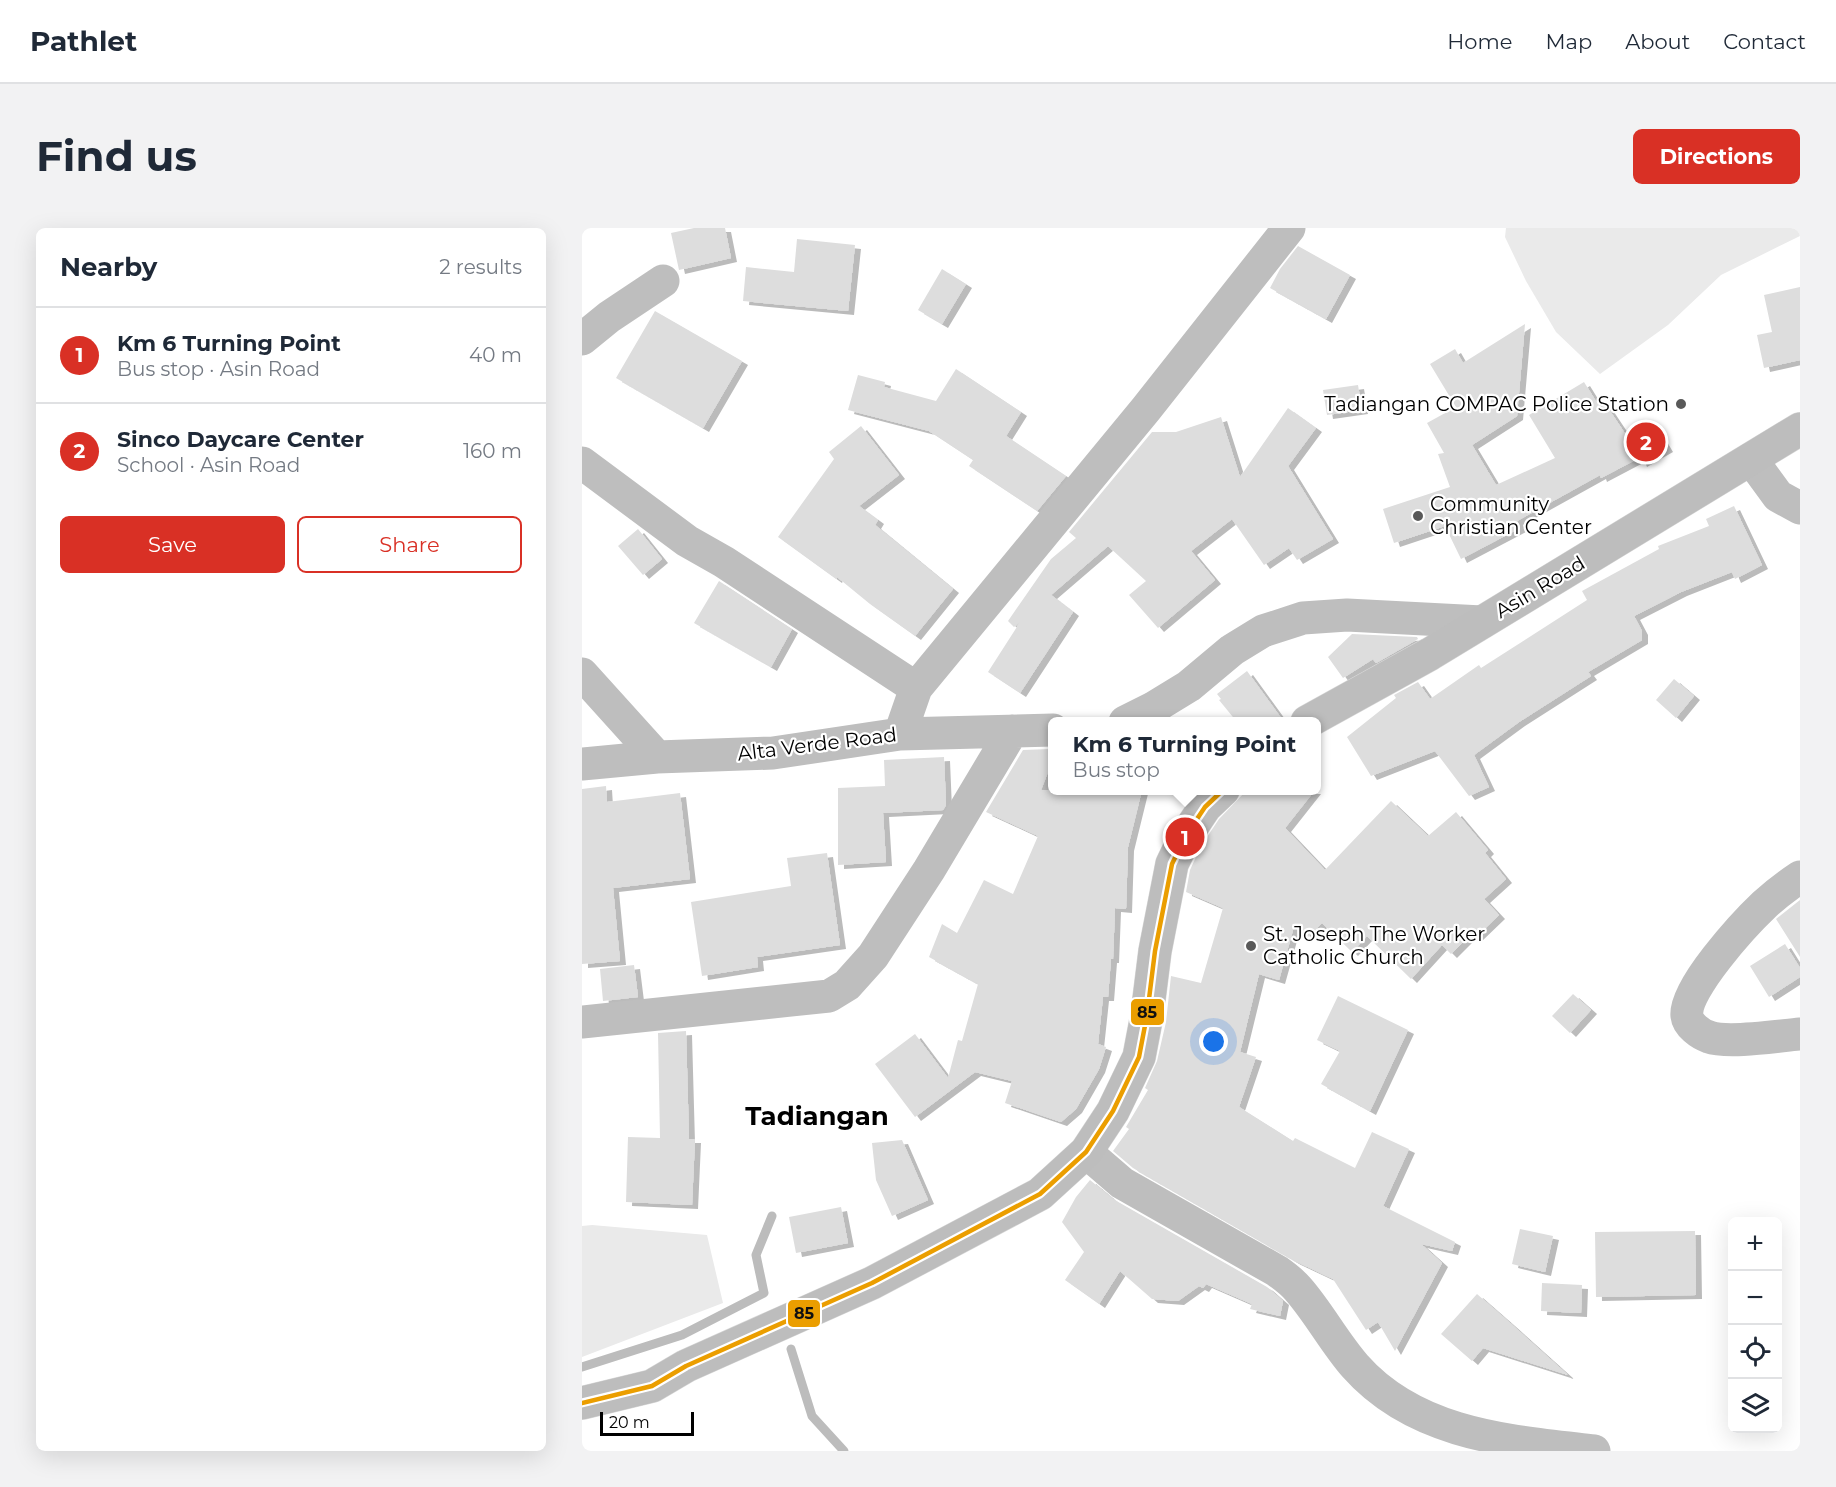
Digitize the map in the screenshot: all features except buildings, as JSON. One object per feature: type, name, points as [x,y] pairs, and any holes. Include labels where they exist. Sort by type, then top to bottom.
[{"type":"main road","name":"Asin Road","points":[[1316,717],[1430,654],[1800,429]]},
{"type":"main road","points":[[582,1403],[652,1386],[686,1366],[872,1283],[1040,1194],[1086,1152],[1113,1111],[1139,1057],[1155,951],[1172,864],[1185,837],[1205,807],[1218,795]]},
{"type":"street","points":[[900,734],[916,688],[1146,409],[1289,228]]},
{"type":"street","points":[[582,339],[609,317],[663,281]]},
{"type":"street","points":[[1751,459],[1778,496],[1800,508]]},
{"type":"street","points":[[582,463],[687,541],[753,581],[916,688]]},
{"type":"street","points":[[1135,717],[1189,686],[1232,650],[1263,631],[1303,618],[1347,615],[1482,622]]},
{"type":"street","points":[[582,674],[657,757]]},
{"type":"street","name":"Alta Verde Road","points":[[582,764],[657,757],[773,753],[900,734],[1048,730]]},
{"type":"street","points":[[582,1022],[829,996],[847,985],[873,956],[923,879],[1012,731]]},
{"type":"street","points":[[1800,876],[1765,905],[1721,951],[1688,1004],[1687,1017],[1693,1028],[1708,1037],[1724,1040],[1800,1034]]},
{"type":"street","points":[[1086,1152],[1122,1183],[1278,1270],[1297,1287],[1354,1365],[1378,1389],[1410,1410],[1444,1425],[1510,1440],[1594,1451]]},
{"type":"shaded area","points":[[1506,228],[1800,228],[1800,236],[1721,275],[1668,325],[1600,374],[1556,332],[1526,281],[1505,237]]},
{"type":"shaded area","points":[[582,1226],[707,1235],[723,1303],[582,1357]]},
{"type":"waterway","points":[[582,1367],[682,1335],[764,1293],[756,1255],[772,1216]]},
{"type":"waterway","points":[[791,1349],[812,1416],[844,1451]]},
{"type":"transit line","name":"85","points":[[582,1403],[652,1386],[686,1366],[872,1283],[1040,1194],[1086,1152],[1113,1111],[1139,1057],[1155,951],[1172,864],[1185,837],[1205,807],[1218,795]]},
{"type":"place","name":"Tadiangan COMPAC Police Station","points":[[1681,404]]},
{"type":"place","name":"Sinco Daycare Center","points":[[1646,442]]},
{"type":"place","name":"Community Christian Center","points":[[1418,516]]},
{"type":"place","name":"Km 6 Turning Point","points":[[1185,837]]},
{"type":"place","name":"St. Joseph The Worker Catholic Church","points":[[1251,946]]},
{"type":"district","name":"Tadiangan","points":[[817,1116]]}]
